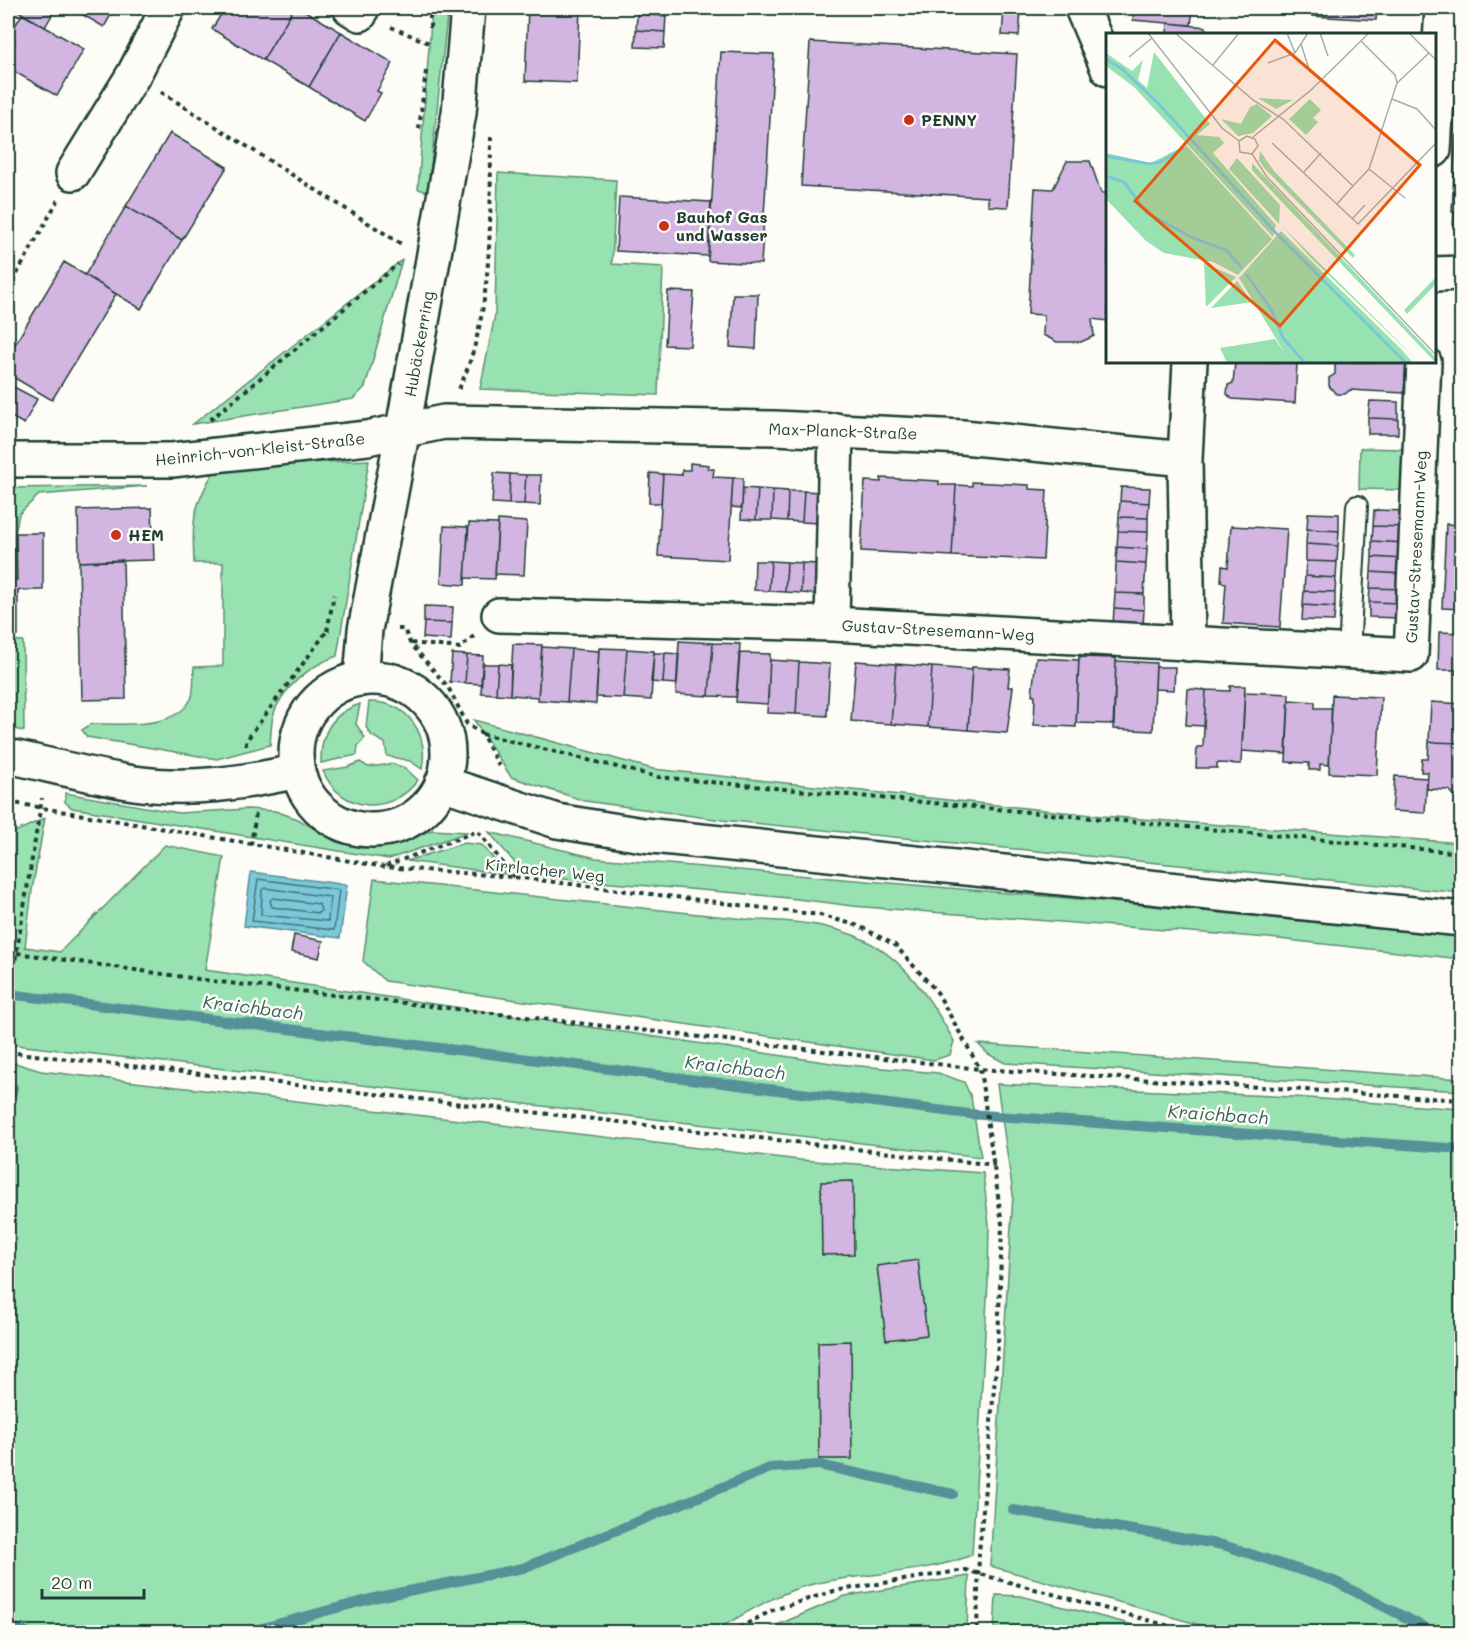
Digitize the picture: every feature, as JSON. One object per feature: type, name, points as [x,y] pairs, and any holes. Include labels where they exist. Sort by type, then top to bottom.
[{"type":"street","points":[[73,173],[134,74],[168,8]]},
{"type":"street","name":"Hubäckerring","points":[[361,679],[365,630],[404,429],[459,113],[468,8]]},
{"type":"street","points":[[1082,8],[1106,67]]},
{"type":"street","points":[[1436,114],[1442,8]]},
{"type":"street","points":[[1436,274],[1461,273]]},
{"type":"street","points":[[1188,644],[1185,459],[1190,363]]},
{"type":"street","name":"Gustav-Stresemann-Weg","points":[[499,615],[832,624],[1411,655],[1424,363]]},
{"type":"street","name":"Max-Planck-Straße","points":[[404,429],[444,422],[836,430],[963,437],[1185,459]]},
{"type":"street","name":"Heinrich-von-Kleist-Straße","points":[[8,460],[171,460],[367,438],[404,429]]},
{"type":"street","name":"Gustav-Stresemann-Weg","points":[[832,624],[836,430]]},
{"type":"street","points":[[381,678],[402,683],[420,694],[434,709],[444,727],[448,748],[442,783],[433,800],[411,818],[384,829],[365,829],[347,825],[330,817],[315,805],[304,789],[298,771],[297,740],[309,711],[331,689],[361,679],[381,678]]},
{"type":"street","points":[[8,756],[135,783],[195,786],[251,782],[298,771]]},
{"type":"street","points":[[442,783],[557,821],[644,835],[1461,919]]},
{"type":"lane","points":[[1349,652],[1357,506]]},
{"type":"path","points":[[355,11],[429,44]]},
{"type":"path","points":[[134,74],[413,252]]},
{"type":"path","points":[[444,422],[472,362],[485,284],[492,135]]},
{"type":"path","points":[[8,290],[73,173]]},
{"type":"path","points":[[206,423],[404,259]]},
{"type":"path","points":[[410,643],[460,648],[499,615]]},
{"type":"path","points":[[251,845],[256,813],[246,741],[327,631],[365,630]]},
{"type":"path","points":[[482,734],[658,777],[1461,853]]},
{"type":"path","name":"Kirrlacher Weg","points":[[8,802],[385,867],[514,877],[820,915],[859,926],[895,945],[950,1011],[980,1069],[996,1165],[1002,1224],[998,1345],[979,1573],[977,1632]]},
{"type":"path","points":[[8,1004],[39,808]]},
{"type":"path","points":[[477,831],[514,877]]},
{"type":"path","points":[[17,953],[213,981],[980,1069],[1461,1100]]},
{"type":"path","points":[[8,1052],[996,1165]]},
{"type":"path","points":[[730,1632],[773,1610],[834,1591],[965,1570],[1191,1632]]},
{"type":"green space","points":[[432,8],[448,8],[428,192],[418,189]]},
{"type":"green space","points":[[498,173],[616,180],[612,264],[663,267],[658,395],[480,389],[495,315]]},
{"type":"green space","points":[[402,260],[365,387],[353,399],[193,424]]},
{"type":"green space","points":[[1360,448],[1403,449],[1404,490],[1359,489]]},
{"type":"green space","points":[[369,460],[337,656],[307,672],[283,696],[273,716],[270,745],[217,759],[87,737],[82,730],[91,724],[146,723],[172,716],[183,709],[191,699],[194,667],[223,666],[223,563],[194,563],[193,547],[198,503],[216,467]]},
{"type":"green space","points":[[147,486],[39,495],[19,514],[15,533],[16,579],[8,579],[8,488]]},
{"type":"green space","points":[[8,640],[23,641],[24,731],[8,728]]},
{"type":"green space","points":[[369,702],[395,707],[413,722],[422,744],[422,769],[410,761],[387,756],[385,743],[372,736],[366,727]]},
{"type":"green space","points":[[360,704],[356,724],[365,738],[358,746],[357,755],[321,763],[323,743],[330,726],[342,713]]},
{"type":"green space","points":[[474,720],[653,769],[1102,816],[1461,843],[1461,893],[722,820],[585,801],[511,777]]},
{"type":"green space","points":[[360,762],[368,767],[393,764],[405,768],[418,780],[407,792],[394,800],[367,805],[354,802],[331,785],[323,771],[348,767]]},
{"type":"green space","points":[[65,793],[179,813],[248,809],[275,811],[298,819],[336,842],[360,848],[390,846],[432,830],[468,832],[389,859],[72,808],[65,802]]},
{"type":"green space","points":[[8,817],[15,832],[45,818],[32,890],[25,947],[60,952],[165,845],[224,857],[205,970],[838,1064],[938,1073],[964,1082],[971,1097],[981,1157],[8,1044]]},
{"type":"green space","points":[[489,832],[596,858],[1102,901],[1461,937],[1461,959],[1269,938],[852,906],[771,896],[525,875]]},
{"type":"green space","points":[[464,843],[482,845],[506,874],[407,861]]},
{"type":"green space","points":[[374,879],[754,920],[792,922],[824,926],[851,934],[875,946],[896,961],[916,982],[954,1041],[950,1055],[934,1060],[385,981],[363,961]]},
{"type":"green space","points":[[978,1044],[1461,1079],[1461,1091],[1005,1063],[988,1054]]},
{"type":"green space","points":[[15,1063],[41,1071],[800,1160],[983,1173],[989,1225],[988,1282],[972,1555],[913,1570],[813,1584],[787,1592],[762,1604],[713,1632],[8,1632],[8,1085]]},
{"type":"green space","points":[[997,1084],[1294,1097],[1461,1109],[1461,1632],[1225,1632],[990,1566],[1013,1194]]},
{"type":"green space","points":[[969,1576],[967,1632],[761,1632],[845,1596]]},
{"type":"green space","points":[[996,1595],[1021,1596],[1161,1632],[994,1632]]},
{"type":"water","points":[[251,872],[347,885],[340,938],[244,926]]},
{"type":"building","points":[[20,8],[44,8],[53,13],[45,27],[18,11]]},
{"type":"building","points":[[71,8],[115,8],[104,27]]},
{"type":"building","points":[[225,8],[294,8],[263,60],[212,29]]},
{"type":"building","points":[[294,8],[300,8],[341,32],[309,87],[263,60]]},
{"type":"building","points":[[528,8],[580,8],[577,83],[525,81]]},
{"type":"building","points":[[1134,8],[1193,8],[1191,25],[1133,20]]},
{"type":"building","points":[[1313,8],[1377,8],[1376,20],[1312,16]]},
{"type":"building","points":[[1004,9],[1021,11],[1019,36],[1002,35]]},
{"type":"building","points":[[22,14],[84,49],[57,96],[8,68],[8,53],[15,40],[9,36]]},
{"type":"building","points":[[637,14],[666,16],[665,32],[636,30]]},
{"type":"building","points":[[1168,23],[1206,27],[1205,33],[1167,33]]},
{"type":"building","points":[[636,30],[665,32],[664,48],[635,47]]},
{"type":"building","points":[[341,32],[393,63],[377,91],[381,93],[365,121],[309,87]]},
{"type":"building","name":"PENNY","points":[[810,42],[1017,54],[1008,207],[988,206],[988,197],[801,186]]},
{"type":"building","points":[[721,52],[774,54],[761,264],[708,261]]},
{"type":"building","points":[[170,133],[227,167],[182,240],[126,206]]},
{"type":"building","points":[[1456,135],[1462,135],[1462,174],[1454,173]]},
{"type":"building","points":[[1067,161],[1090,161],[1101,193],[1106,193],[1106,321],[1092,319],[1094,336],[1081,342],[1057,342],[1043,335],[1044,315],[1028,314],[1035,188],[1053,189]]},
{"type":"building","points":[[1454,173],[1462,174],[1462,213],[1452,212]]},
{"type":"building","name":"Bauhof Gas und Wasser","points":[[619,197],[711,202],[708,256],[616,251]]},
{"type":"building","points":[[126,206],[182,240],[141,309],[85,275]]},
{"type":"building","points":[[1454,212],[1462,213],[1462,228],[1453,228]]},
{"type":"building","points":[[64,262],[116,294],[52,400],[8,374],[8,356]]},
{"type":"building","points":[[668,291],[694,292],[690,346],[665,345]]},
{"type":"building","points":[[733,294],[758,294],[756,349],[730,347]]},
{"type":"building","points":[[1235,363],[1297,363],[1295,403],[1232,399],[1227,394],[1228,385],[1233,383]]},
{"type":"building","points":[[1335,363],[1406,363],[1404,393],[1350,390],[1345,394],[1336,394],[1329,386],[1329,378],[1335,374]]},
{"type":"building","points":[[8,384],[37,399],[24,424],[8,415]]},
{"type":"building","points":[[1370,401],[1398,402],[1398,419],[1368,418]]},
{"type":"building","points":[[1368,418],[1398,419],[1398,434],[1368,434]]},
{"type":"building","points":[[690,463],[709,465],[708,469],[714,469],[713,477],[733,478],[728,560],[658,556],[663,474],[682,475],[682,470],[690,470]]},
{"type":"building","points":[[494,473],[510,474],[509,504],[492,503]]},
{"type":"building","points":[[650,473],[663,474],[661,503],[649,503]]},
{"type":"building","points":[[510,474],[526,475],[524,504],[509,504]]},
{"type":"building","points":[[526,475],[541,475],[540,505],[524,504]]},
{"type":"building","points":[[733,478],[743,478],[742,508],[731,507]]},
{"type":"building","points":[[881,478],[939,481],[939,485],[956,485],[952,556],[861,551],[865,481],[881,482]]},
{"type":"building","points":[[972,482],[1029,485],[1029,489],[1047,490],[1043,560],[952,556],[956,485],[972,486]]},
{"type":"building","points":[[1121,487],[1150,488],[1149,503],[1120,501]]},
{"type":"building","points":[[743,488],[758,489],[756,520],[741,519]]},
{"type":"building","points":[[758,489],[773,490],[772,520],[756,520]]},
{"type":"building","points":[[773,490],[788,491],[787,521],[772,520]]},
{"type":"building","points":[[788,491],[804,491],[802,522],[787,521]]},
{"type":"building","points":[[804,491],[820,492],[818,523],[802,522]]},
{"type":"building","points":[[1120,501],[1149,503],[1148,518],[1119,517]]},
{"type":"building","name":"HEM","points":[[152,508],[154,560],[79,562],[78,510]]},
{"type":"building","points":[[1374,510],[1406,511],[1405,527],[1373,526]]},
{"type":"building","points":[[1308,513],[1339,514],[1339,531],[1307,529]]},
{"type":"building","points":[[1119,517],[1148,518],[1148,532],[1118,531]]},
{"type":"building","points":[[498,520],[527,522],[524,575],[495,574]]},
{"type":"building","points":[[469,523],[498,524],[495,579],[465,578]]},
{"type":"building","points":[[1446,524],[1462,525],[1462,609],[1442,608]]},
{"type":"building","points":[[444,526],[468,527],[465,585],[441,583]]},
{"type":"building","points":[[1231,526],[1287,529],[1280,627],[1223,623],[1226,583],[1221,582],[1222,566],[1228,567]]},
{"type":"building","points":[[1373,526],[1405,527],[1404,543],[1372,541]]},
{"type":"building","points":[[1307,529],[1339,531],[1338,546],[1306,544]]},
{"type":"building","points":[[1118,531],[1148,532],[1147,549],[1117,547]]},
{"type":"building","points":[[16,533],[43,533],[43,590],[18,590],[18,636],[8,636],[8,580],[17,580]]},
{"type":"building","points":[[1372,541],[1404,543],[1403,559],[1372,557]]},
{"type":"building","points":[[1306,544],[1338,546],[1337,562],[1306,561]]},
{"type":"building","points":[[1117,547],[1147,549],[1146,564],[1116,562]]},
{"type":"building","points":[[1372,557],[1403,559],[1402,574],[1371,572]]},
{"type":"building","points":[[123,560],[126,699],[82,700],[79,562]]},
{"type":"building","points":[[755,561],[771,561],[769,591],[754,590]]},
{"type":"building","points":[[771,561],[787,562],[785,592],[769,591]]},
{"type":"building","points":[[1306,561],[1337,562],[1336,578],[1305,576]]},
{"type":"building","points":[[787,562],[802,563],[801,593],[785,592]]},
{"type":"building","points":[[1116,562],[1146,564],[1144,594],[1115,593]]},
{"type":"building","points":[[802,563],[817,564],[815,594],[801,593]]},
{"type":"building","points":[[1371,572],[1402,574],[1402,589],[1370,588]]},
{"type":"building","points":[[1305,576],[1336,578],[1335,592],[1304,591]]},
{"type":"building","points":[[1370,588],[1402,589],[1401,603],[1369,602]]},
{"type":"building","points":[[1304,591],[1335,592],[1335,607],[1303,605]]},
{"type":"building","points":[[1115,593],[1144,594],[1144,610],[1114,608]]},
{"type":"building","points":[[1369,602],[1401,603],[1400,618],[1369,617]]},
{"type":"building","points":[[1303,605],[1335,607],[1334,621],[1302,620]]},
{"type":"building","points":[[424,606],[453,607],[452,623],[424,622]]},
{"type":"building","points":[[1114,608],[1144,610],[1143,626],[1113,625]]},
{"type":"building","points":[[424,622],[452,623],[451,640],[423,638]]},
{"type":"building","points":[[1439,632],[1462,633],[1462,674],[1455,674],[1456,670],[1438,670]]},
{"type":"building","points":[[679,641],[713,643],[709,696],[676,694]]},
{"type":"building","points":[[713,643],[740,644],[736,697],[709,696]]},
{"type":"building","points":[[513,644],[542,645],[538,697],[510,695]]},
{"type":"building","points":[[542,647],[571,649],[567,702],[538,700]]},
{"type":"building","points":[[599,648],[627,649],[623,698],[596,697]]},
{"type":"building","points":[[571,649],[599,651],[596,704],[567,702]]},
{"type":"building","points":[[627,649],[654,651],[651,700],[623,698]]},
{"type":"building","points":[[654,653],[665,653],[663,683],[651,682]]},
{"type":"building","points":[[665,653],[679,654],[677,684],[663,683]]},
{"type":"building","points":[[740,653],[770,654],[768,704],[736,702]]},
{"type":"building","points":[[452,654],[467,655],[465,683],[450,682]]},
{"type":"building","points":[[467,655],[483,656],[481,684],[465,683]]},
{"type":"building","points":[[1079,657],[1116,658],[1114,724],[1076,723]]},
{"type":"building","points":[[1036,658],[1079,660],[1076,727],[1034,725],[1035,695],[1032,695]]},
{"type":"building","points":[[770,660],[799,662],[796,714],[767,713]]},
{"type":"building","points":[[856,661],[896,664],[891,724],[851,721]]},
{"type":"building","points":[[1116,661],[1156,663],[1153,731],[1113,729]]},
{"type":"building","points":[[799,662],[830,664],[827,716],[796,714]]},
{"type":"building","points":[[483,664],[498,664],[496,694],[481,693]]},
{"type":"building","points":[[498,664],[511,665],[510,695],[496,694]]},
{"type":"building","points":[[896,664],[932,667],[928,727],[891,724]]},
{"type":"building","points":[[932,667],[972,670],[968,730],[928,727]]},
{"type":"building","points":[[972,667],[1010,669],[1008,687],[1013,687],[1007,733],[968,730]]},
{"type":"building","points":[[1156,667],[1175,667],[1174,690],[1155,689]]},
{"type":"building","points":[[1230,686],[1245,686],[1241,764],[1217,763],[1217,768],[1196,768],[1197,747],[1203,747],[1206,690],[1230,691]]},
{"type":"building","points":[[1188,689],[1206,690],[1204,726],[1186,725]]},
{"type":"building","points":[[1245,692],[1289,694],[1286,754],[1242,751]]},
{"type":"building","points":[[1332,695],[1381,697],[1377,775],[1329,773]]},
{"type":"building","points":[[1289,700],[1315,702],[1315,708],[1332,708],[1329,765],[1320,764],[1320,770],[1309,770],[1309,763],[1286,762]]},
{"type":"building","points":[[1431,702],[1462,704],[1462,743],[1429,742]]},
{"type":"building","points":[[1429,742],[1462,743],[1462,799],[1457,798],[1449,790],[1427,789],[1428,772],[1421,772],[1422,759],[1428,759]]},
{"type":"building","points":[[1395,776],[1427,778],[1425,813],[1392,811]]},
{"type":"building","points":[[294,935],[323,941],[319,958],[291,952]]},
{"type":"building","points":[[853,1181],[854,1254],[822,1255],[821,1182]]},
{"type":"building","points":[[918,1260],[927,1335],[886,1340],[877,1266]]},
{"type":"building","points":[[851,1341],[852,1459],[819,1459],[818,1342]]},
{"type":"waterway","name":"Kraichbach","points":[[8,994],[969,1114],[1462,1149]]},
{"type":"waterway","points":[[8,1106],[13,1088]]},
{"type":"waterway","points":[[248,1632],[378,1597],[523,1568],[770,1468],[819,1465],[953,1494]]},
{"type":"waterway","points":[[1013,1510],[1223,1545],[1334,1581],[1434,1632]]},
{"type":"waterway","points":[[8,1625],[26,1632]]},
{"type":"place","name":"PENNY","points":[[909,120]]},
{"type":"place","name":"Bauhof Gas und Wasser","points":[[664,226]]},
{"type":"place","name":"HEM","points":[[116,535]]}]
